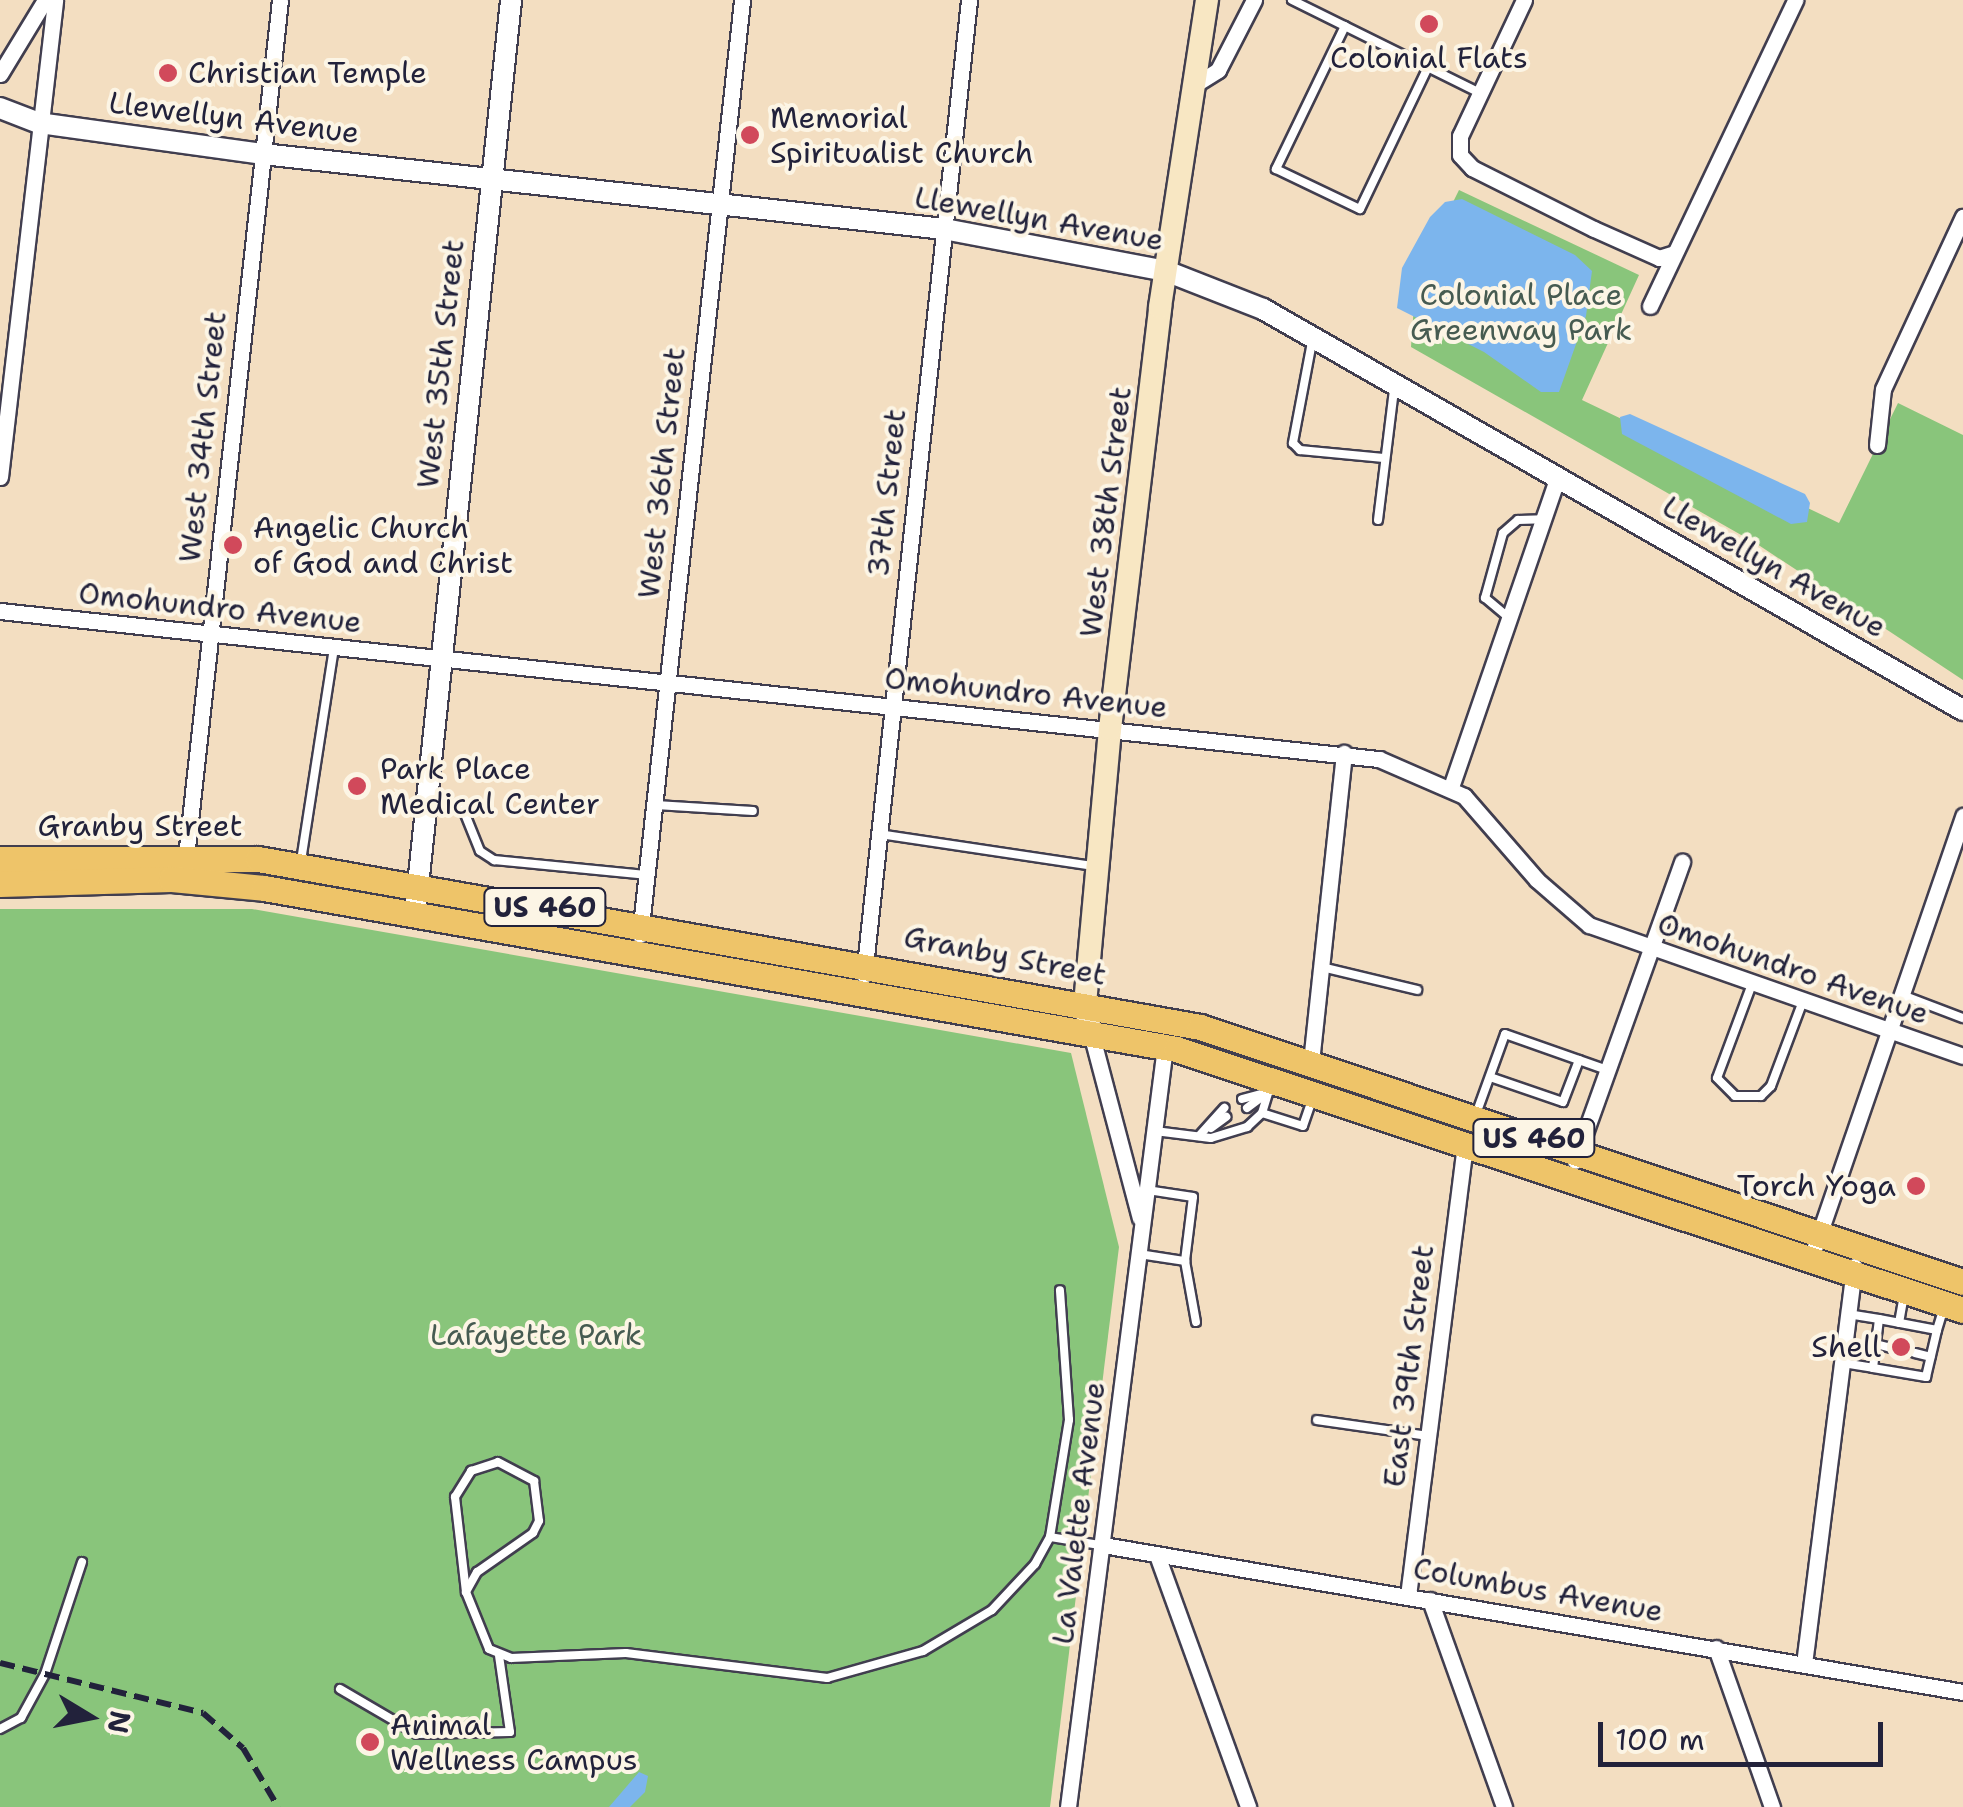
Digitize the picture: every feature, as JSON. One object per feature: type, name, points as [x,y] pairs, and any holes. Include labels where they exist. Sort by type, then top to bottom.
[{"type":"main road","name":"West 38th Street","points":[[1091,1032],[1085,1004],[1110,729],[1166,271],[1208,0]]},
{"type":"main road","name":"Granby Street","points":[[0,859],[185,867],[300,866],[865,962],[1224,1033],[1963,1282]]},
{"type":"main road","name":"Granby Street","points":[[0,884],[185,867],[415,914],[1165,1046],[1271,1084],[1315,1091],[1954,1307]]},
{"type":"street","points":[[0,74],[45,0]]},
{"type":"street","points":[[0,476],[55,0]]},
{"type":"street","name":"West 34th Street","points":[[185,867],[280,0]]},
{"type":"street","name":"West 35th Street","points":[[415,914],[511,0]]},
{"type":"street","name":"West 36th Street","points":[[638,952],[742,0]]},
{"type":"street","name":"37th Street","points":[[862,991],[969,0]]},
{"type":"street","points":[[1196,84],[1218,70],[1254,0]]},
{"type":"street","points":[[1524,0],[1460,136],[1466,164],[1659,258],[1674,253]]},
{"type":"street","points":[[1650,306],[1795,0]]},
{"type":"street","name":"Llewellyn Avenue","points":[[0,108],[39,124],[263,154],[944,228],[1166,271],[1262,309],[1963,710]]},
{"type":"street","points":[[1876,445],[1883,388],[1963,217]]},
{"type":"street","points":[[1452,788],[1558,477]]},
{"type":"street","name":"Omohundro Avenue","points":[[0,612],[1344,753],[1452,788],[1567,910],[1649,949],[1963,1056]]},
{"type":"street","points":[[1311,1062],[1344,753]]},
{"type":"street","points":[[1810,1261],[1901,995],[1959,841],[1963,816]]},
{"type":"street","points":[[1569,1179],[1682,862]]},
{"type":"street","name":"La Valette Avenue","points":[[1091,1032],[1142,1226]]},
{"type":"street","name":"La Valette Avenue","points":[[1068,1807],[1165,1046]]},
{"type":"street","name":"East 39th Street","points":[[1408,1596],[1465,1143]]},
{"type":"street","points":[[1804,1664],[1856,1248]]},
{"type":"street","name":"Columbus Avenue","points":[[1103,1545],[1963,1692]]},
{"type":"street","points":[[1156,1554],[1248,1807]]},
{"type":"street","points":[[1430,1600],[1504,1807]]},
{"type":"street","points":[[1716,1648],[1772,1807]]},
{"type":"lane","points":[[1292,0],[1480,93]]},
{"type":"lane","points":[[1344,26],[1276,169],[1360,209],[1428,67]]},
{"type":"lane","points":[[1313,338],[1292,443],[1300,450],[1384,458]]},
{"type":"lane","points":[[1378,520],[1395,384]]},
{"type":"lane","points":[[1510,618],[1488,607],[1485,584],[1510,525],[1544,519]]},
{"type":"lane","points":[[300,866],[334,648]]},
{"type":"lane","points":[[426,805],[463,809],[480,850],[494,860],[648,875]]},
{"type":"lane","points":[[656,805],[754,812]]},
{"type":"lane","points":[[879,834],[1098,866]]},
{"type":"lane","points":[[1322,967],[1417,990]]},
{"type":"lane","points":[[1752,984],[1717,1078],[1735,1096],[1748,1100],[1770,1086],[1803,1001]]},
{"type":"lane","points":[[1901,995],[1963,1018]]},
{"type":"lane","points":[[1474,1118],[1506,1034],[1607,1070]]},
{"type":"lane","points":[[1490,1077],[1563,1102],[1579,1060]]},
{"type":"lane","points":[[1244,1104],[1271,1084]]},
{"type":"lane","points":[[1155,1130],[1199,1136],[1247,1127],[1262,1112],[1271,1084]]},
{"type":"lane","points":[[1262,1112],[1304,1126],[1315,1091]]},
{"type":"lane","points":[[1199,1136],[1225,1113]]},
{"type":"lane","points":[[1147,1190],[1194,1197],[1185,1261],[1196,1322]]},
{"type":"lane","points":[[1139,1254],[1185,1261]]},
{"type":"lane","points":[[499,1656],[626,1654],[796,1678],[852,1675],[923,1651],[992,1610],[1024,1577],[1050,1537],[1068,1420],[1060,1290]]},
{"type":"lane","points":[[1898,1323],[1904,1291]]},
{"type":"lane","points":[[1842,1362],[1926,1377],[1938,1330],[1954,1307]]},
{"type":"lane","points":[[1849,1314],[1938,1330]]},
{"type":"lane","points":[[1873,1368],[1879,1320]]},
{"type":"lane","points":[[1876,1344],[1895,1348]]},
{"type":"lane","points":[[1915,1353],[1931,1357]]},
{"type":"lane","points":[[1317,1420],[1428,1436]]},
{"type":"lane","points":[[340,1689],[417,1734],[510,1732],[499,1656],[479,1633],[466,1592],[455,1498],[472,1472],[512,1465],[539,1491],[540,1521],[533,1533],[478,1572],[466,1592]]},
{"type":"lane","points":[[1050,1537],[1103,1545]]},
{"type":"lane","points":[[0,1729],[20,1718],[45,1674],[82,1562]]},
{"type":"green space","name":"Colonial Place Greenway Park","points":[[1459,190],[1639,275],[1582,400],[1839,523],[1898,403],[1963,435],[1963,680],[1757,544],[1411,347],[1416,277]]},
{"type":"green space","name":"Lafayette Park","points":[[0,909],[252,909],[1071,1053],[1119,1247],[1050,1807],[0,1807]]},
{"type":"water","points":[[1462,199],[1575,255],[1592,271],[1586,316],[1559,392],[1541,392],[1484,352],[1397,308],[1402,268],[1430,217],[1445,202]]},
{"type":"water","points":[[1630,414],[1805,494],[1810,503],[1807,522],[1791,524],[1622,434],[1620,417]]},
{"type":"water","points":[[639,1772],[648,1776],[645,1792],[630,1807],[609,1807]]},
{"type":"railway","points":[[0,1663],[203,1713],[243,1748],[278,1807]]},
{"type":"place","name":"Colonial Flats","points":[[1429,24]]},
{"type":"place","name":"Christian Temple","points":[[168,73]]},
{"type":"place","name":"Memorial Spiritualist Church","points":[[750,135]]},
{"type":"place","name":"Angelic Church of God and Christ","points":[[233,545]]},
{"type":"place","name":"Park Place Medical Center","points":[[357,786]]},
{"type":"place","name":"Torch Yoga","points":[[1916,1186]]},
{"type":"place","name":"Shell","points":[[1901,1347]]},
{"type":"place","name":"Animal Wellness Campus","points":[[370,1742]]}]
